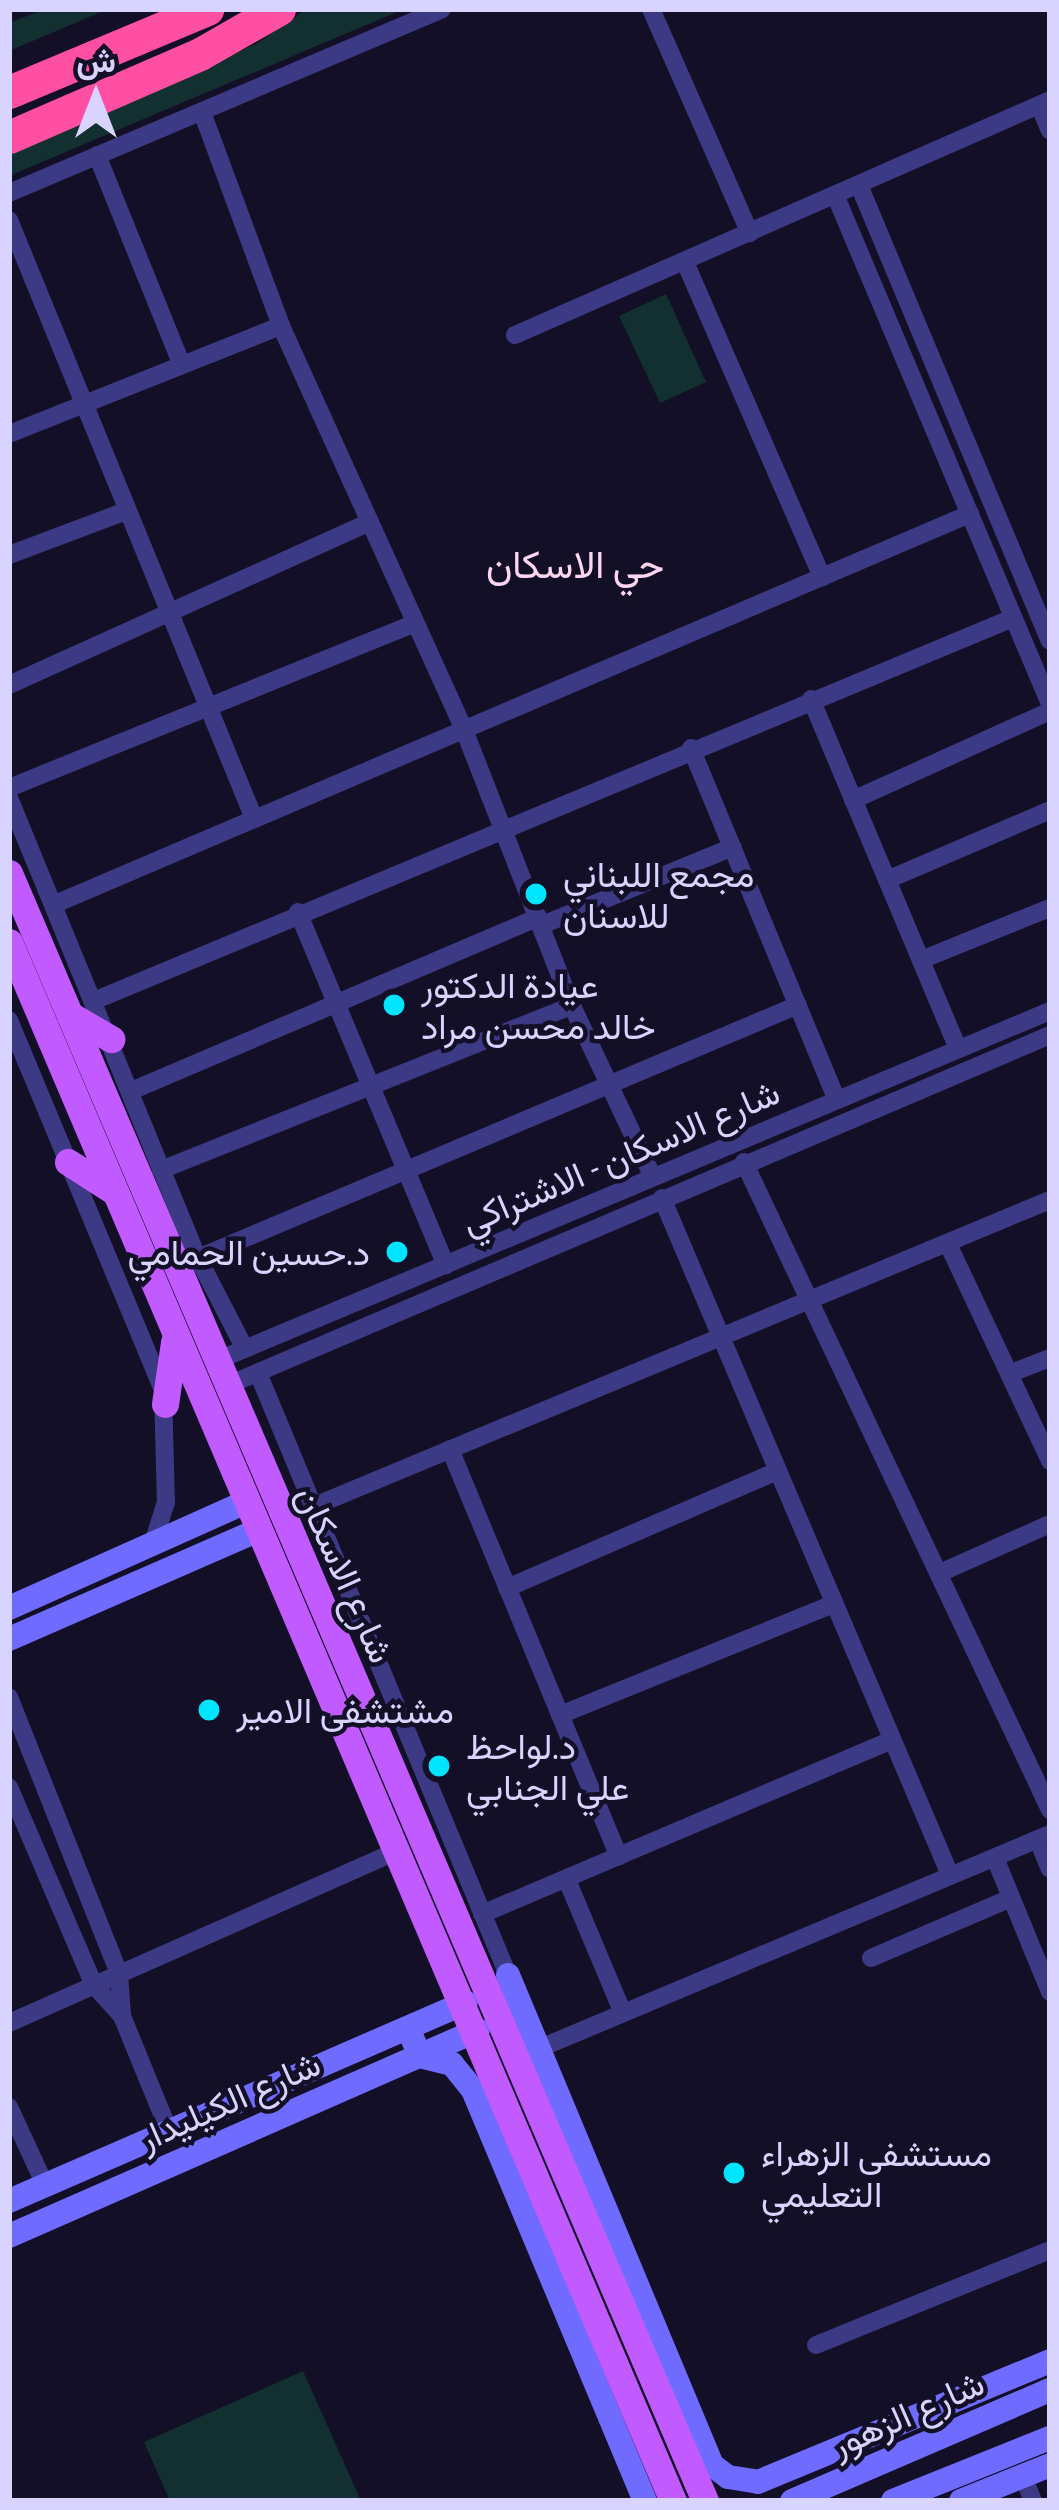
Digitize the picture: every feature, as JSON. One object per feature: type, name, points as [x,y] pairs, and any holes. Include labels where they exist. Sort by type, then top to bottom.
[{"type":"highway","points":[[9,69],[157,9]]},
{"type":"highway","points":[[9,92],[207,9]]},
{"type":"highway","points":[[9,116],[267,9]]},
{"type":"highway","points":[[9,137],[200,55],[279,9]]},
{"type":"main road","name":"شارع الاسكان","points":[[9,873],[221,1374],[429,1815],[655,2356],[690,2469],[705,2501]]},
{"type":"main road","name":"شارع الاسكان","points":[[9,942],[256,1531],[478,2030],[557,2257],[622,2413],[673,2501]]},
{"type":"main road","points":[[70,1015],[111,1040]]},
{"type":"main road","points":[[68,1162],[115,1192]]},
{"type":"main road","points":[[165,1405],[174,1338]]},
{"type":"main road","points":[[9,1608],[244,1503]]},
{"type":"main road","points":[[9,1639],[256,1531]]},
{"type":"main road","points":[[498,1979],[538,2048],[655,2356],[712,2465],[742,2482],[852,2446],[1050,2361]]},
{"type":"main road","name":"شارع الكيليدار","points":[[9,2200],[466,2002]]},
{"type":"main road","points":[[408,2028],[420,2056],[446,2060],[469,2081],[557,2257]]},
{"type":"main road","name":"شارع الكيليدار","points":[[9,2236],[478,2030]]},
{"type":"main road","name":"شارع الزهور","points":[[792,2501],[1050,2390]]},
{"type":"main road","points":[[622,2413],[645,2501]]},
{"type":"main road","points":[[944,2479],[934,2451],[976,2422]]},
{"type":"main road","name":"شارع الزهور","points":[[893,2501],[1050,2438]]},
{"type":"main road","points":[[962,2501],[1050,2465]]},
{"type":"main road","points":[[690,2469],[724,2501]]},
{"type":"street","points":[[9,193],[442,9]]},
{"type":"street","points":[[651,9],[750,233]]},
{"type":"street","points":[[515,335],[1045,103],[1050,131]]},
{"type":"street","points":[[202,112],[281,326],[463,727],[572,1006],[653,1177]]},
{"type":"street","points":[[97,155],[181,363]]},
{"type":"street","points":[[859,185],[1050,641]]},
{"type":"street","points":[[836,197],[1050,708],[854,800]]},
{"type":"street","points":[[9,220],[80,404],[253,816]]},
{"type":"street","points":[[685,262],[822,577]]},
{"type":"street","points":[[9,434],[281,326]]},
{"type":"street","points":[[9,555],[126,511]]},
{"type":"street","points":[[55,904],[970,514]]},
{"type":"street","points":[[9,685],[368,523]]},
{"type":"street","points":[[96,1000],[502,824],[1013,618]]},
{"type":"street","points":[[9,788],[415,623]]},
{"type":"street","points":[[811,699],[958,1049]]},
{"type":"street","points":[[692,748],[837,1100]]},
{"type":"street","points":[[9,798],[96,1000],[198,1258],[245,1349]]},
{"type":"street","points":[[887,880],[1050,810]]},
{"type":"street","points":[[131,1091],[540,921],[733,847]]},
{"type":"street","points":[[921,960],[1050,908]]},
{"type":"street","points":[[298,912],[446,1265]]},
{"type":"street","points":[[198,1258],[610,1088],[798,1004]]},
{"type":"street","points":[[161,1170],[572,1006]]},
{"type":"street","name":"شارع الاسكان - الاشتراكي","points":[[221,1374],[245,1349],[1050,1011]]},
{"type":"street","points":[[9,1021],[165,1405],[166,1502],[153,1543]]},
{"type":"street","name":"شارع الاسكان - الاشتراكي","points":[[221,1374],[258,1373],[1050,1035]]},
{"type":"street","points":[[771,1128],[786,1132],[781,1148]]},
{"type":"street","points":[[744,1162],[942,1572],[1050,1810]]},
{"type":"street","points":[[662,1198],[723,1336],[772,1473],[950,1875]]},
{"type":"street","points":[[312,1507],[723,1336],[807,1296],[1050,1200]]},
{"type":"street","points":[[948,1244],[1050,1461]]},
{"type":"street","points":[[1011,1373],[1050,1358]]},
{"type":"street","points":[[258,1373],[429,1815],[482,1915],[498,1979]]},
{"type":"street","points":[[450,1449],[619,1856]]},
{"type":"street","points":[[507,1588],[772,1473]]},
{"type":"street","points":[[942,1572],[1050,1524]]},
{"type":"street","points":[[560,1715],[830,1606]]},
{"type":"street","points":[[9,1697],[119,1974],[122,2016],[170,2131]]},
{"type":"street","points":[[482,1915],[892,1740]]},
{"type":"street","points":[[46,1787],[12,1793],[94,1985],[122,2016]]},
{"type":"street","points":[[538,2048],[1044,1837],[1050,1869]]},
{"type":"street","points":[[9,2023],[400,1850]]},
{"type":"street","points":[[994,1858],[1050,1992]]},
{"type":"street","points":[[567,1880],[623,2013]]},
{"type":"street","points":[[871,1958],[1011,1898]]},
{"type":"street","points":[[9,2107],[46,2185]]},
{"type":"street","points":[[816,2345],[1050,2250]]},
{"type":"street","points":[[1023,2476],[1033,2501]]},
{"type":"green space","points":[[45,9],[108,9],[9,51],[9,23]]},
{"type":"green space","points":[[307,9],[404,9],[9,176],[9,152],[256,44]]},
{"type":"green space","points":[[666,294],[706,382],[660,403],[619,316]]},
{"type":"green space","points":[[303,2371],[361,2501],[170,2501],[144,2442]]},
{"type":"place","name":"مجمع اللبناني للاسنان","points":[[536,894]]},
{"type":"place","name":"عيادة الدكتور خالد محسن مراد","points":[[394,1005]]},
{"type":"place","name":"د.حسين الحمامي","points":[[397,1252]]},
{"type":"place","name":"مشتشفى الامير","points":[[209,1710]]},
{"type":"place","name":"د.لواحظ علي الجنابي","points":[[439,1766]]},
{"type":"place","name":"مستشفى الزهراء التعليمي","points":[[734,2173]]},
{"type":"district","name":"حي الاسكان","points":[[575,564]]}]
